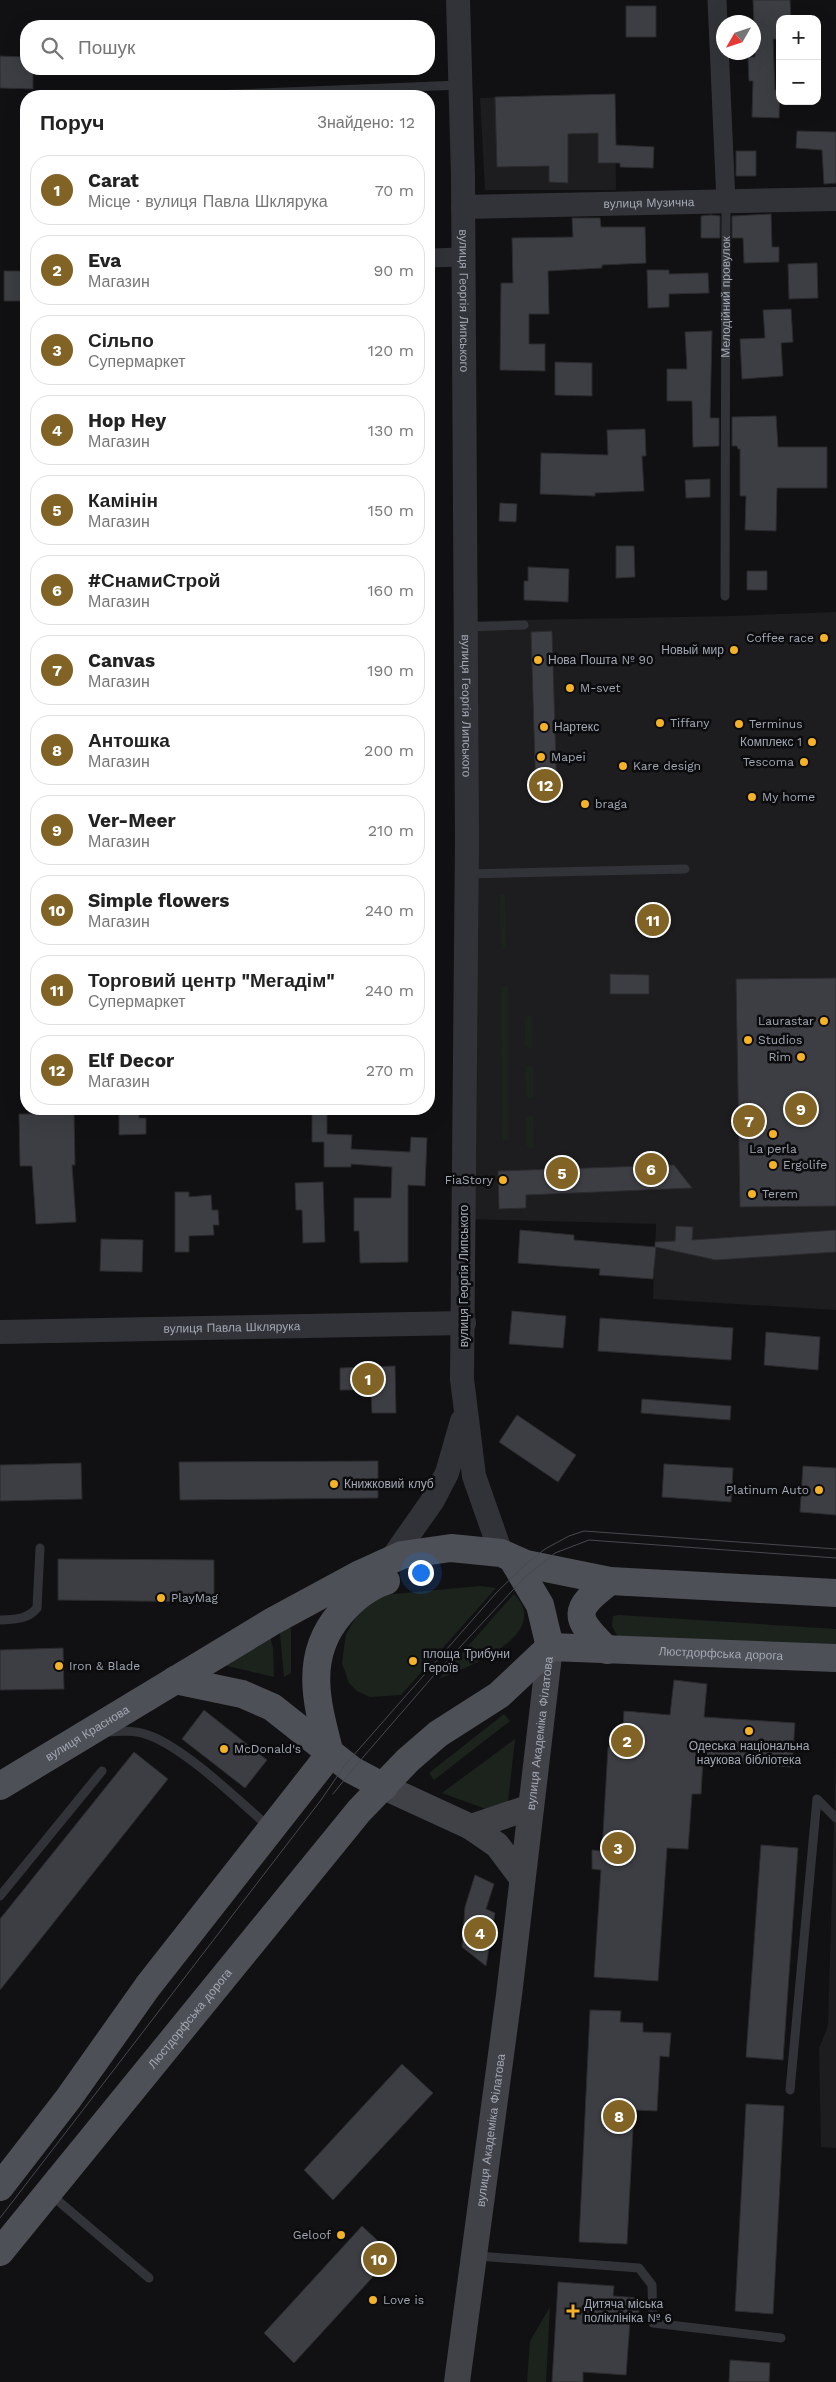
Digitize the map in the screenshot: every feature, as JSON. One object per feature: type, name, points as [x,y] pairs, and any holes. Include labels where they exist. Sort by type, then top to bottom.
[{"type":"main road","points":[[391,1560],[402,1555],[450,1548],[513,1564],[610,1581],[836,1594]]},
{"type":"main road","name":"вулиця Краснова","points":[[0,1786],[300,1606],[391,1560]]},
{"type":"main road","points":[[342,1763],[319,1711],[315,1677],[319,1647],[331,1624],[350,1601],[372,1586],[412,1571],[513,1564]]},
{"type":"main road","points":[[384,1787],[408,1760],[438,1734],[499,1695],[550,1647],[540,1605],[513,1564]]},
{"type":"main road","points":[[607,1650],[588,1631],[582,1622],[581,1611],[587,1599],[610,1581]]},
{"type":"main road","name":"Люстдорфська дорога","points":[[550,1647],[836,1658]]},
{"type":"main road","name":"вулиця Академіка Філатова","points":[[456,2382],[474,2255],[550,1647]]},
{"type":"main road","points":[[175,1680],[242,1694],[272,1707],[342,1763],[384,1787],[471,1827],[497,1845],[522,1878]]},
{"type":"main road","points":[[0,2187],[68,2099],[148,1986],[272,1830],[342,1763]]},
{"type":"main road","name":"Люстдорфська дорога","points":[[0,2252],[353,1819],[384,1787]]},
{"type":"main road","points":[[471,1827],[531,1807]]},
{"type":"street","name":"вулиця Георгія Липського","points":[[458,0],[463,208],[467,874],[462,1379],[474,1476],[513,1564]]},
{"type":"street","name":"Мелодійний провулок","points":[[717,0],[726,202]]},
{"type":"street","name":"вулиця Музична","points":[[463,208],[836,199]]},
{"type":"street","points":[[435,258],[462,257]]},
{"type":"street","name":"вулиця Павла Шклярука","points":[[0,1332],[464,1323]]},
{"type":"street","name":"вулиця Георгія Липського","points":[[372,1586],[433,1500],[447,1473],[465,1412]]},
{"type":"lane","points":[[335,90],[460,85]]},
{"type":"lane","name":"Мелодійний провулок","points":[[725,596],[726,202]]},
{"type":"lane","points":[[466,628],[524,625]]},
{"type":"lane","points":[[467,874],[685,869]]},
{"type":"lane","points":[[0,1620],[24,1619],[37,1608],[40,1548]]},
{"type":"lane","points":[[88,1733],[134,1731],[149,1735],[172,1748],[223,1787],[272,1830]]},
{"type":"lane","points":[[0,1896],[102,1771]]},
{"type":"lane","points":[[790,2090],[817,1799],[836,1818]]},
{"type":"lane","points":[[48,2192],[149,2278]]},
{"type":"lane","points":[[474,2255],[639,2268],[652,2286],[653,2323],[781,2338]]},
{"type":"shaded area","points":[[615,94],[616,190],[485,190],[480,98]]},
{"type":"shaded area","points":[[836,612],[836,1310],[653,1299],[656,1224],[467,1219],[471,621]]},
{"type":"shaded area","points":[[500,894],[505,895],[506,949],[501,950]]},
{"type":"shaded area","points":[[501,987],[508,987],[508,1140],[502,1140]]},
{"type":"shaded area","points":[[529,1015],[532,1017],[533,1047],[529,1049],[525,1045],[525,1018]]},
{"type":"shaded area","points":[[529,1065],[533,1067],[533,1097],[530,1099],[526,1095],[525,1068]]},
{"type":"shaded area","points":[[530,1115],[533,1117],[534,1147],[531,1149],[526,1145],[526,1118]]},
{"type":"shaded area","points":[[480,1586],[496,1588],[401,1695],[370,1697],[357,1691],[349,1683],[342,1663],[346,1634],[362,1608],[383,1595]]},
{"type":"shaded area","points":[[514,1594],[523,1609],[523,1623],[515,1636],[486,1658],[439,1679]]},
{"type":"shaded area","points":[[613,1616],[836,1629],[836,1650],[618,1637],[612,1626]]},
{"type":"shaded area","points":[[279,1622],[287,1624],[291,1629],[291,1673],[284,1677]]},
{"type":"shaded area","points":[[268,1628],[273,1648],[274,1677],[227,1666],[224,1663]]},
{"type":"shaded area","points":[[504,1714],[510,1721],[434,1780],[429,1773]]},
{"type":"shaded area","points":[[515,1739],[508,1802],[494,1812],[442,1793]]},
{"type":"shaded area","points":[[836,1754],[836,2148],[821,2147],[819,2048],[828,2026]]},
{"type":"shaded area","points":[[550,2307],[546,2382],[527,2382],[530,2341]]},
{"type":"building","points":[[753,0],[790,0],[791,15],[776,15],[776,39],[773,39],[776,105],[779,105],[779,118],[752,117],[753,81],[749,81],[748,60],[761,60],[761,15],[754,15]]},
{"type":"building","points":[[626,6],[656,6],[656,37],[626,37]]},
{"type":"building","points":[[0,56],[20,57],[20,75],[33,75],[33,89],[0,88]]},
{"type":"building","points":[[615,94],[616,145],[654,147],[653,168],[620,167],[620,163],[598,163],[598,133],[568,134],[568,183],[549,182],[549,166],[497,167],[495,97]]},
{"type":"building","points":[[797,131],[836,132],[836,183],[824,184],[822,150],[796,148]]},
{"type":"building","points":[[736,151],[756,151],[756,176],[736,176]]},
{"type":"building","points":[[771,214],[772,247],[779,247],[779,262],[744,263],[743,238],[732,238],[732,216]]},
{"type":"building","points":[[701,216],[720,216],[720,238],[701,238]]},
{"type":"building","points":[[572,218],[600,218],[601,227],[645,227],[646,263],[602,265],[602,268],[548,271],[549,314],[529,314],[529,344],[545,344],[545,371],[500,370],[501,283],[513,283],[512,238],[573,237]]},
{"type":"building","points":[[817,263],[818,298],[789,299],[788,264]]},
{"type":"building","points":[[647,270],[669,270],[669,274],[708,273],[709,293],[669,294],[669,307],[648,308]]},
{"type":"building","points":[[4,271],[20,271],[20,301],[4,301]]},
{"type":"building","points":[[791,309],[793,342],[781,343],[783,376],[742,379],[740,339],[765,338],[763,310]]},
{"type":"building","points":[[712,331],[710,418],[719,418],[719,446],[693,447],[692,401],[667,401],[667,369],[687,369],[685,332]]},
{"type":"building","points":[[555,362],[592,363],[592,396],[555,395]]},
{"type":"building","points":[[776,416],[778,447],[827,447],[827,488],[777,488],[776,531],[745,530],[746,496],[740,496],[740,449],[737,446],[732,446],[732,417]]},
{"type":"building","points":[[645,429],[646,456],[642,456],[644,491],[595,493],[595,496],[540,494],[541,453],[608,455],[607,430]]},
{"type":"building","points":[[710,479],[710,497],[686,498],[685,480]]},
{"type":"building","points":[[500,503],[517,504],[516,522],[499,521]]},
{"type":"building","points":[[616,546],[634,546],[635,577],[616,578]]},
{"type":"building","points":[[528,567],[569,569],[568,602],[524,600],[524,581],[528,581]]},
{"type":"building","points":[[747,571],[767,571],[767,590],[747,590]]},
{"type":"building","points":[[552,631],[557,796],[536,797],[531,632]]},
{"type":"building","points":[[610,974],[649,975],[649,994],[610,994]]},
{"type":"building","points":[[836,978],[836,1206],[740,1207],[736,979]]},
{"type":"building","points":[[19,1114],[74,1115],[75,1165],[72,1165],[76,1222],[36,1224],[32,1166],[20,1166]]},
{"type":"building","points":[[119,1115],[139,1115],[139,1118],[146,1118],[146,1134],[119,1135]]},
{"type":"building","points":[[312,1115],[327,1115],[327,1134],[352,1135],[351,1149],[410,1152],[411,1137],[427,1138],[425,1186],[408,1185],[408,1262],[360,1263],[359,1231],[354,1231],[354,1198],[391,1198],[392,1167],[351,1164],[351,1167],[324,1167],[324,1142],[312,1142]]},
{"type":"building","points":[[674,1165],[692,1188],[526,1195],[526,1208],[499,1209],[498,1171]]},
{"type":"building","points":[[323,1182],[325,1242],[303,1243],[302,1210],[296,1210],[295,1183]]},
{"type":"building","points":[[175,1192],[189,1192],[189,1197],[211,1195],[212,1210],[218,1210],[219,1225],[213,1225],[214,1235],[189,1236],[189,1252],[175,1252]]},
{"type":"building","points":[[676,1226],[693,1227],[692,1240],[836,1230],[836,1252],[716,1260],[656,1247],[653,1279],[599,1275],[600,1269],[518,1263],[520,1230],[574,1235],[574,1240],[655,1247],[655,1242],[675,1241]]},
{"type":"building","points":[[101,1239],[143,1240],[142,1272],[100,1271]]},
{"type":"building","points":[[512,1311],[566,1316],[563,1348],[509,1344]]},
{"type":"building","points":[[600,1318],[733,1328],[731,1360],[598,1351]]},
{"type":"building","points":[[766,1332],[820,1337],[818,1370],[764,1365]]},
{"type":"building","points":[[395,1366],[396,1413],[372,1413],[371,1390],[340,1390],[340,1368]]},
{"type":"building","points":[[642,1399],[731,1406],[730,1420],[641,1413]]},
{"type":"building","points":[[517,1415],[576,1455],[558,1482],[499,1442]]},
{"type":"building","points":[[378,1461],[378,1498],[180,1500],[179,1462]]},
{"type":"building","points":[[81,1463],[82,1499],[0,1501],[0,1465]]},
{"type":"building","points":[[664,1464],[733,1468],[731,1502],[662,1497]]},
{"type":"building","name":"Platinum Auto","points":[[803,1466],[836,1468],[836,1515],[800,1512]]},
{"type":"building","points":[[58,1559],[214,1560],[214,1602],[58,1600]]},
{"type":"building","points":[[63,1648],[64,1689],[0,1690],[0,1650]]},
{"type":"building","points":[[674,1680],[707,1684],[704,1717],[795,1723],[792,1767],[703,1761],[701,1794],[692,1794],[688,1849],[667,1848],[658,1981],[594,1977],[601,1870],[592,1869],[592,1850],[602,1851],[608,1747],[622,1748],[624,1711],[670,1715]]},
{"type":"building","name":"McDonald's","points":[[204,1710],[267,1760],[245,1788],[182,1739]]},
{"type":"building","points":[[134,1752],[168,1779],[0,1990],[0,1919]]},
{"type":"building","points":[[761,1845],[798,1848],[783,2060],[746,2057]]},
{"type":"building","points":[[475,1875],[494,1884],[486,1909],[495,1913],[486,1966],[462,1947],[465,1907]]},
{"type":"building","points":[[590,2010],[621,2011],[620,2022],[643,2023],[643,2032],[671,2033],[669,2057],[660,2056],[657,2111],[634,2110],[627,2244],[579,2242]]},
{"type":"building","points":[[402,2064],[433,2093],[333,2200],[304,2170]]},
{"type":"building","points":[[746,2104],[784,2106],[773,2314],[735,2311]]},
{"type":"building","points":[[362,2226],[393,2255],[294,2363],[264,2333]]},
{"type":"building","points":[[558,2282],[614,2286],[613,2296],[640,2298],[638,2322],[630,2321],[626,2375],[583,2372],[583,2382],[552,2382]]},
{"type":"building","points":[[730,2360],[770,2363],[769,2382],[729,2382]]},
{"type":"tram line","points":[[0,2218],[321,1800],[345,1765],[496,1593],[526,1564],[545,1549],[569,1536],[584,1531],[836,1549]]},
{"type":"tram line","points":[[333,1794],[435,1674],[525,1577],[555,1553],[589,1540],[836,1558]]},
{"type":"place","name":"Coffee race","points":[[824,638]]},
{"type":"place","name":"Новый мир","points":[[734,650]]},
{"type":"place","name":"Нова Пошта № 90","points":[[538,660]]},
{"type":"place","name":"M-svet","points":[[570,688]]},
{"type":"place","name":"Tiffany","points":[[660,723]]},
{"type":"place","name":"Terminus","points":[[739,724]]},
{"type":"place","name":"Нартекс","points":[[544,727]]},
{"type":"place","name":"Комплекс 1","points":[[812,742]]},
{"type":"place","name":"Mapei","points":[[541,757]]},
{"type":"place","name":"Tescoma","points":[[804,762]]},
{"type":"place","name":"Kare design","points":[[623,766]]},
{"type":"place","name":"Elf Decor","points":[[545,785]]},
{"type":"place","name":"My home","points":[[752,797]]},
{"type":"place","name":"braga","points":[[585,804]]},
{"type":"place","name":"Торговий центр \"Мегадім\"","points":[[653,920]]},
{"type":"place","name":"Laurastar","points":[[824,1021]]},
{"type":"place","name":"Studios","points":[[748,1040]]},
{"type":"place","name":"Rim","points":[[801,1057]]},
{"type":"place","name":"Ver-Meer","points":[[801,1109]]},
{"type":"place","name":"Canvas","points":[[749,1121]]},
{"type":"place","name":"La perla","points":[[773,1134]]},
{"type":"place","name":"Ergolife","points":[[773,1165]]},
{"type":"place","name":"#СнамиСтрой","points":[[651,1169]]},
{"type":"place","name":"Камінін","points":[[562,1173]]},
{"type":"place","name":"FiaStory","points":[[503,1180]]},
{"type":"place","name":"Terem","points":[[752,1194]]},
{"type":"place","name":"Carat","points":[[368,1379]]},
{"type":"place","name":"Книжковий клуб","points":[[334,1484]]},
{"type":"place","name":"Platinum Auto","points":[[819,1490]]},
{"type":"place","name":"PlayMag","points":[[161,1598]]},
{"type":"place","name":"площа Трибуни Героїв","points":[[413,1661]]},
{"type":"place","name":"Iron & Blade","points":[[59,1666]]},
{"type":"place","name":"Одеська національна наукова бібліотека","points":[[749,1731]]},
{"type":"place","name":"Eva","points":[[627,1741]]},
{"type":"place","name":"McDonald's","points":[[224,1749]]},
{"type":"place","name":"Сільпо","points":[[618,1848]]},
{"type":"place","name":"Hop Hey","points":[[480,1933]]},
{"type":"place","name":"Антошка","points":[[619,2116]]},
{"type":"place","name":"Geloof","points":[[341,2235]]},
{"type":"place","name":"Simple flowers","points":[[379,2259]]},
{"type":"place","name":"Love is","points":[[373,2300]]},
{"type":"place","name":"Дитяча міська поліклініка № 6","points":[[573,2311]]}]
